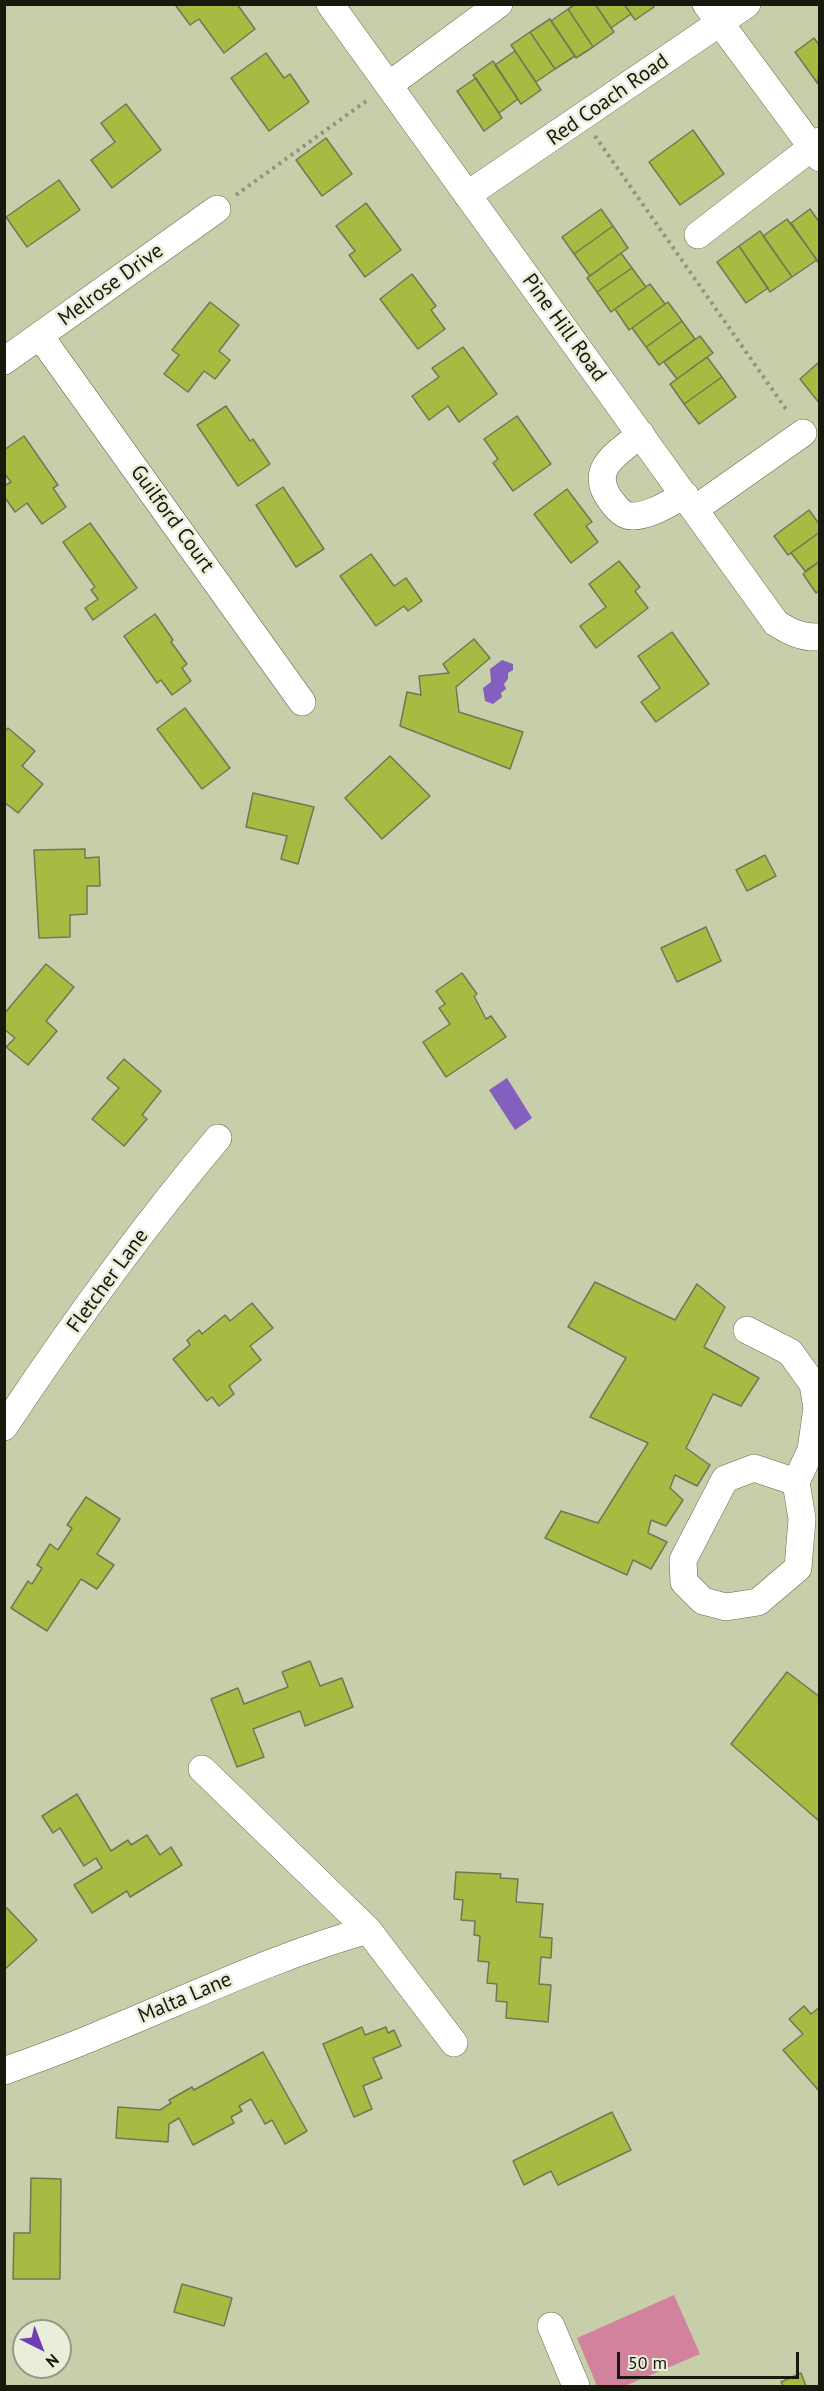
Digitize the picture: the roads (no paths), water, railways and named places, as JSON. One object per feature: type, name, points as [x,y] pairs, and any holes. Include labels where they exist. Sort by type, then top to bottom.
[{"type":"street","name":"Pine Hill Road","points":[[330,4],[776,622],[792,633],[814,638]]},
{"type":"street","points":[[389,85],[499,4]]},
{"type":"street","name":"Red Coach Road","points":[[467,195],[582,118],[712,14],[747,4]]},
{"type":"street","points":[[698,235],[817,149],[712,14]]},
{"type":"street","name":"Melrose Drive","points":[[4,362],[217,209]]},
{"type":"street","name":"Guilford Court","points":[[40,336],[302,702]]},
{"type":"street","points":[[641,434],[605,466],[600,478],[605,493],[620,512],[631,517],[690,502],[803,433]]},
{"type":"street","name":"Fletcher Lane","points":[[4,1427],[127,1254],[218,1138]]},
{"type":"street","points":[[747,1330],[790,1352],[813,1384],[817,1408],[811,1450],[796,1482],[809,1574],[758,1602],[726,1607],[703,1601],[684,1582],[683,1560],[725,1479],[754,1468],[796,1482]]},
{"type":"street","points":[[202,1769],[368,1930],[454,2043]]},
{"type":"street","name":"Malta Lane","points":[[4,2071],[101,2034],[266,1964],[318,1944],[368,1930]]},
{"type":"street","points":[[551,2326],[576,2386]]}]
